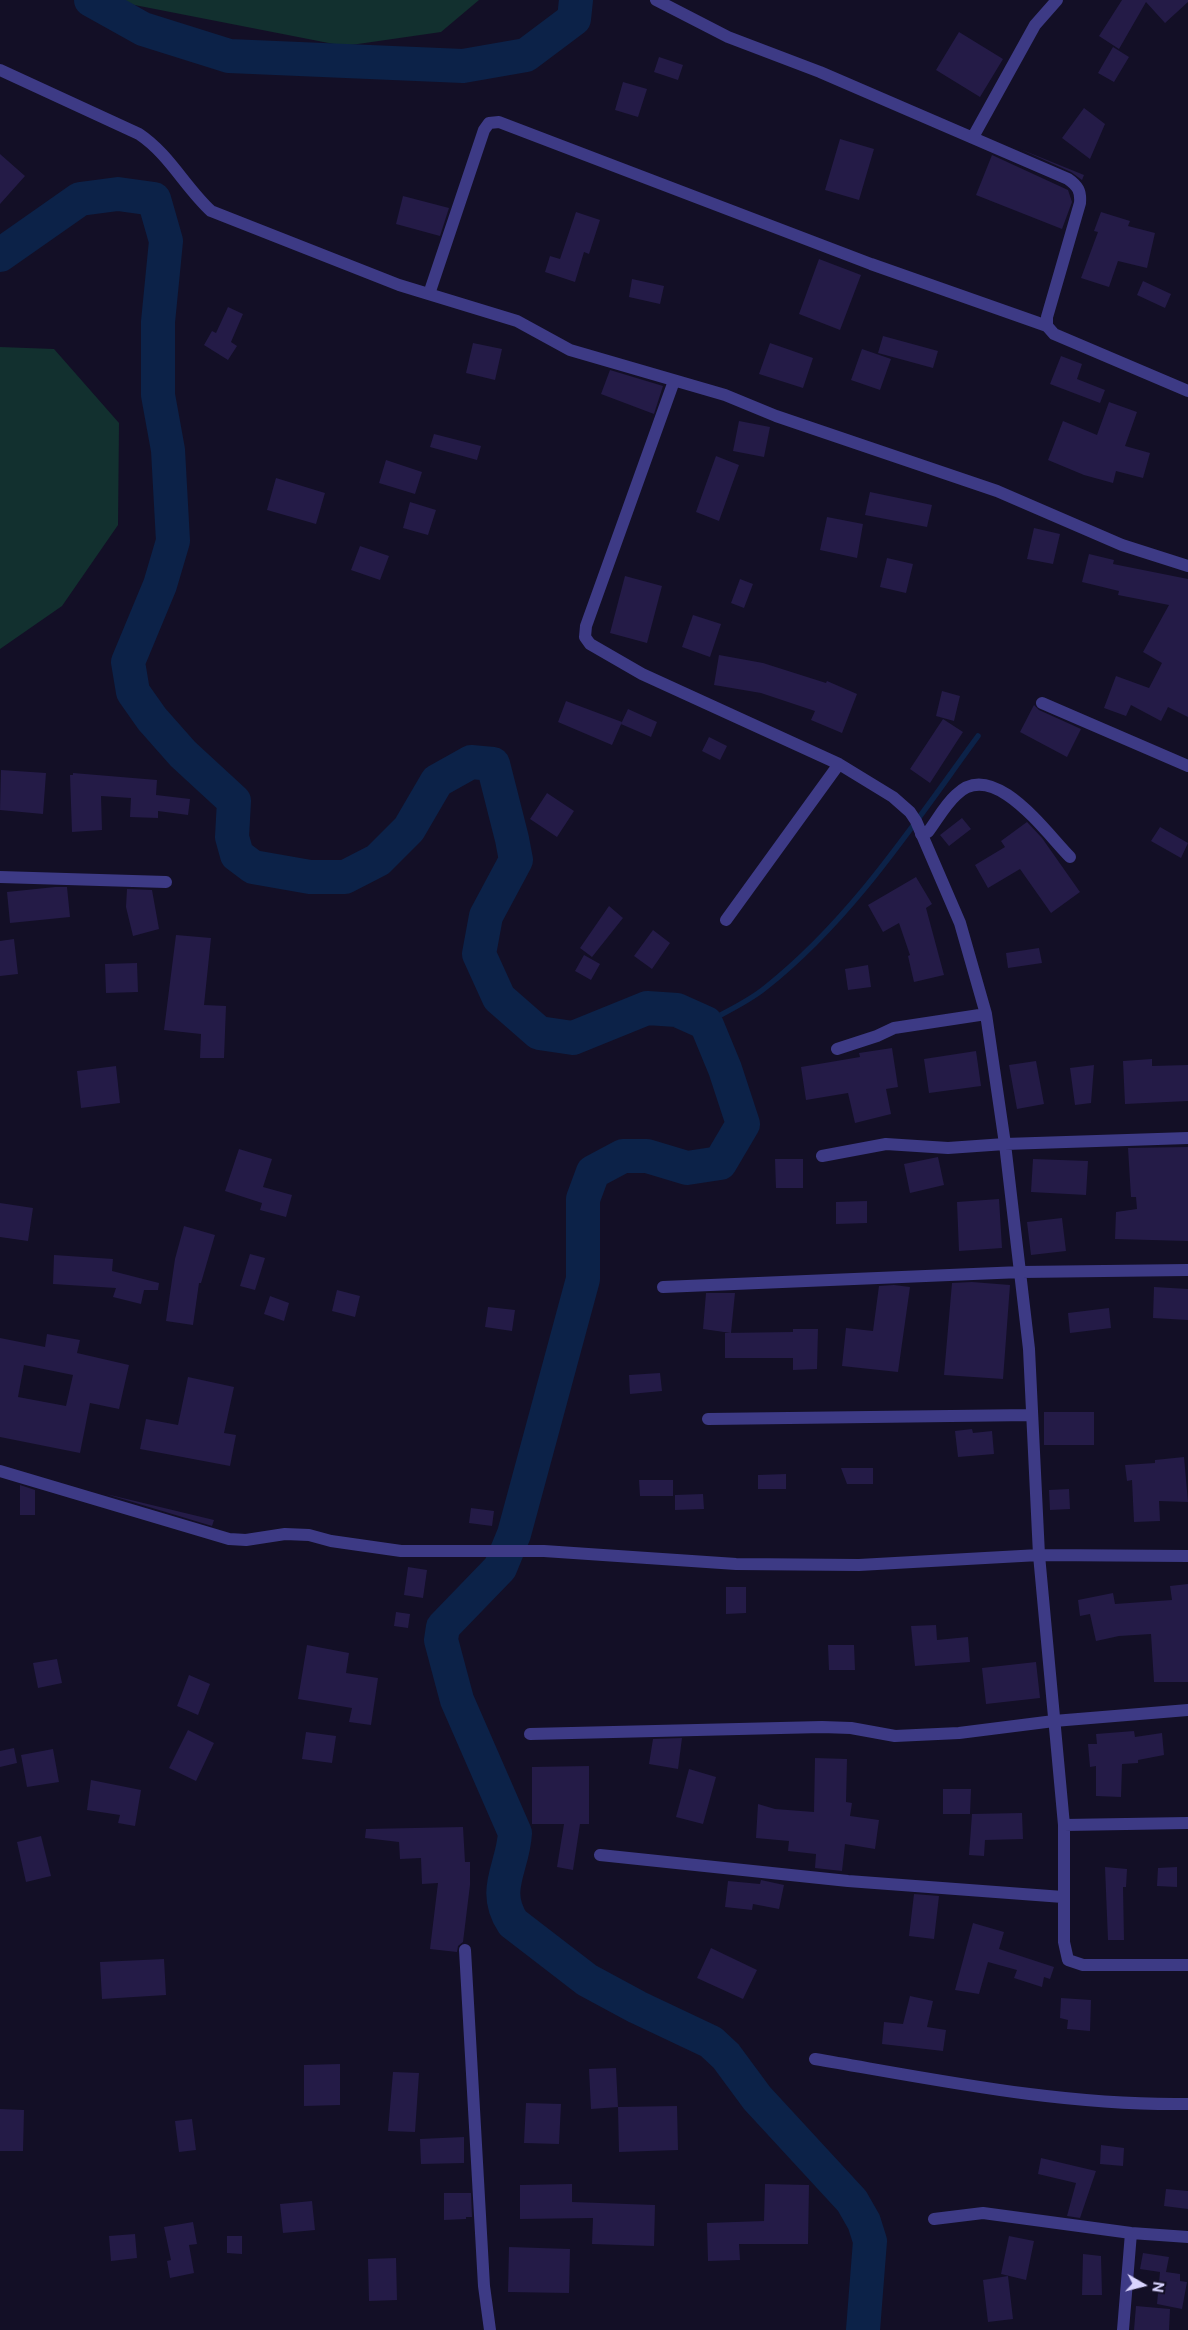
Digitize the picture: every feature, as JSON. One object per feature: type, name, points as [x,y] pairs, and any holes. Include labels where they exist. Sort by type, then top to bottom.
[{"type":"street","points":[[656,0],[728,37],[820,72],[973,137],[1068,179],[1077,185],[1081,194],[1047,317],[1047,326]]},
{"type":"street","points":[[973,137],[1035,25],[1057,0]]},
{"type":"street","points":[[0,70],[139,134],[150,141],[170,162],[199,200],[211,211],[399,285],[518,321],[570,350],[725,395],[776,416],[997,491],[1122,545],[1188,566]]},
{"type":"street","points":[[429,294],[484,130],[489,123],[499,122],[862,261],[1047,326],[1054,334],[1188,391]]},
{"type":"street","points":[[674,380],[586,626],[585,637],[590,644],[642,674],[839,764],[893,797],[910,812],[921,834],[960,923],[986,1014],[1005,1144],[1029,1349],[1039,1555],[1064,1825],[1064,1942],[1068,1960],[1083,1965],[1188,1965]]},
{"type":"street","points":[[1042,703],[1188,766]]},
{"type":"street","points":[[726,920],[839,764]]},
{"type":"street","points":[[921,834],[928,832],[956,794],[972,784],[990,786],[1008,793],[1070,858]]},
{"type":"street","points":[[0,878],[166,882]]},
{"type":"street","points":[[837,1049],[877,1036],[894,1028],[986,1014]]},
{"type":"street","points":[[822,1156],[886,1144],[948,1148],[1005,1144],[1188,1138]]},
{"type":"street","points":[[663,1287],[1021,1272],[1188,1270]]},
{"type":"street","points":[[708,1419],[1032,1414]]},
{"type":"street","points":[[0,1470],[229,1538],[246,1540],[285,1534],[309,1535],[331,1541],[401,1551],[544,1551],[736,1564],[859,1565],[1039,1555],[1188,1556]]},
{"type":"street","points":[[530,1734],[822,1727],[851,1728],[895,1736],[959,1733],[1054,1721],[1188,1710]]},
{"type":"street","points":[[1064,1825],[1188,1823]]},
{"type":"street","points":[[600,1855],[848,1881],[1063,1897]]},
{"type":"street","points":[[465,1950],[484,2286],[490,2330]]},
{"type":"street","points":[[815,2059],[1022,2095],[1154,2104],[1188,2104]]},
{"type":"street","points":[[934,2218],[983,2213],[1131,2233],[1188,2237]]},
{"type":"street","points":[[1123,2330],[1131,2233]]},
{"type":"green space","points":[[109,0],[479,0],[441,32],[344,46]]},
{"type":"green space","points":[[0,347],[54,349],[119,423],[118,525],[62,606],[0,649]]},
{"type":"building","points":[[1122,0],[1188,0],[1188,2],[1165,23],[1146,2],[1119,49],[1099,36]]},
{"type":"building","points":[[959,32],[1003,59],[980,97],[936,70]]},
{"type":"building","points":[[1113,47],[1129,57],[1114,82],[1098,73]]},
{"type":"building","points":[[659,57],[683,65],[678,80],[654,72]]},
{"type":"building","points":[[623,82],[647,89],[638,117],[615,110]]},
{"type":"building","points":[[1084,108],[1105,124],[1090,159],[1062,138]]},
{"type":"building","points":[[840,139],[874,149],[859,200],[825,190]]},
{"type":"building","points":[[1020,149],[1084,175],[1082,180],[1071,172]]},
{"type":"building","points":[[0,154],[25,176],[0,204]]},
{"type":"building","points":[[992,155],[1068,190],[1072,202],[1062,229],[976,195]]},
{"type":"building","points":[[403,196],[449,208],[440,236],[396,224]]},
{"type":"building","points":[[576,212],[600,220],[589,254],[584,252],[575,282],[545,272],[550,256],[560,259]]},
{"type":"building","points":[[1101,212],[1130,221],[1128,226],[1155,233],[1147,268],[1118,261],[1109,287],[1081,278],[1098,232],[1094,231]]},
{"type":"building","points":[[819,259],[861,275],[840,330],[799,314]]},
{"type":"building","points":[[632,279],[664,286],[660,304],[629,297]]},
{"type":"building","points":[[1143,281],[1171,294],[1165,308],[1137,295]]},
{"type":"building","points":[[228,307],[243,314],[231,342],[237,346],[228,360],[204,345],[212,331],[216,333]]},
{"type":"building","points":[[883,336],[938,351],[933,368],[878,353]]},
{"type":"building","points":[[473,343],[502,349],[495,380],[466,373]]},
{"type":"building","points":[[770,343],[813,358],[803,388],[759,374]]},
{"type":"building","points":[[862,349],[891,359],[880,390],[851,380]]},
{"type":"building","points":[[1061,356],[1082,364],[1077,379],[1105,390],[1100,403],[1050,384]]},
{"type":"building","points":[[610,370],[663,386],[654,414],[601,394]]},
{"type":"building","points":[[1109,402],[1137,412],[1125,446],[1150,453],[1143,478],[1116,471],[1113,483],[1084,475],[1048,460],[1063,421],[1097,435]]},
{"type":"building","points":[[739,421],[770,427],[764,457],[733,451]]},
{"type":"building","points":[[434,434],[481,446],[477,460],[430,447]]},
{"type":"building","points":[[716,456],[739,465],[719,521],[696,512]]},
{"type":"building","points":[[386,460],[422,472],[415,494],[379,483]]},
{"type":"building","points":[[276,478],[325,493],[316,524],[267,510]]},
{"type":"building","points":[[870,492],[932,505],[927,527],[865,515]]},
{"type":"building","points":[[410,502],[436,510],[428,535],[403,528]]},
{"type":"building","points":[[827,517],[863,524],[857,558],[820,550]]},
{"type":"building","points":[[1034,528],[1060,534],[1053,564],[1027,559]]},
{"type":"building","points":[[360,546],[389,556],[380,580],[351,570]]},
{"type":"building","points":[[1089,554],[1114,560],[1113,564],[1188,579],[1188,717],[1168,707],[1161,721],[1131,705],[1126,716],[1104,708],[1116,676],[1149,688],[1162,663],[1143,652],[1169,605],[1118,595],[1119,591],[1082,582]]},
{"type":"building","points":[[887,558],[913,564],[906,593],[880,587]]},
{"type":"building","points":[[625,576],[662,586],[647,643],[610,633]]},
{"type":"building","points":[[740,579],[753,584],[744,608],[731,603]]},
{"type":"building","points":[[693,615],[721,624],[710,657],[682,647]]},
{"type":"building","points":[[719,655],[763,663],[826,683],[827,681],[857,694],[842,733],[811,720],[815,711],[761,693],[714,685]]},
{"type":"building","points":[[942,691],[960,696],[954,721],[936,716]]},
{"type":"building","points":[[566,701],[622,722],[612,745],[558,722]]},
{"type":"building","points":[[1034,705],[1039,710],[1081,729],[1067,757],[1020,732]]},
{"type":"building","points":[[628,709],[657,722],[651,737],[621,724]]},
{"type":"building","points":[[943,719],[963,732],[930,783],[910,769]]},
{"type":"building","points":[[709,737],[727,746],[720,760],[702,751]]},
{"type":"building","points":[[1,770],[46,773],[43,814],[0,810]]},
{"type":"building","points":[[73,773],[157,780],[156,795],[190,799],[188,815],[158,811],[158,818],[130,817],[131,798],[101,796],[102,830],[72,832],[70,775],[73,775]]},
{"type":"building","points":[[547,793],[574,811],[557,837],[530,819]]},
{"type":"building","points":[[962,818],[971,829],[949,846],[940,835]]},
{"type":"building","points":[[1027,822],[1042,838],[1080,892],[1051,913],[1020,869],[988,888],[975,865],[1005,847],[1001,841]]},
{"type":"building","points":[[1160,827],[1188,843],[1181,858],[1151,841]]},
{"type":"building","points":[[916,877],[932,904],[926,908],[944,975],[914,982],[908,956],[910,955],[899,923],[883,932],[868,905]]},
{"type":"building","points":[[67,887],[70,917],[10,923],[7,892]]},
{"type":"building","points":[[127,889],[152,890],[159,929],[133,936],[126,907]]},
{"type":"building","points":[[609,906],[623,918],[592,957],[580,948]]},
{"type":"building","points":[[653,930],[670,943],[652,969],[634,956]]},
{"type":"building","points":[[176,935],[211,938],[204,1005],[226,1006],[224,1058],[200,1058],[201,1034],[164,1030]]},
{"type":"building","points":[[14,939],[18,974],[0,976],[0,941]]},
{"type":"building","points":[[1039,948],[1042,963],[1008,968],[1006,953]]},
{"type":"building","points":[[584,955],[600,964],[591,980],[575,971]]},
{"type":"building","points":[[137,963],[138,992],[106,993],[105,964]]},
{"type":"building","points":[[868,965],[871,987],[848,990],[845,969]]},
{"type":"building","points":[[892,1048],[898,1087],[886,1089],[891,1114],[855,1123],[848,1093],[806,1100],[801,1067],[860,1057],[859,1053]]},
{"type":"building","points":[[976,1051],[981,1086],[929,1093],[924,1059]]},
{"type":"building","points":[[1152,1059],[1152,1066],[1188,1065],[1188,1101],[1125,1104],[1123,1061]]},
{"type":"building","points":[[1036,1061],[1044,1104],[1017,1109],[1009,1065]]},
{"type":"building","points":[[1094,1065],[1091,1103],[1075,1105],[1070,1068]]},
{"type":"building","points":[[116,1066],[120,1103],[81,1108],[77,1071]]},
{"type":"building","points":[[1188,1147],[1188,1241],[1115,1239],[1116,1212],[1137,1209],[1136,1197],[1131,1197],[1128,1148]]},
{"type":"building","points":[[239,1149],[272,1159],[263,1187],[292,1195],[286,1217],[260,1210],[262,1203],[225,1191]]},
{"type":"building","points":[[938,1157],[944,1185],[910,1193],[904,1164]]},
{"type":"building","points":[[775,1159],[803,1159],[803,1188],[776,1188]]},
{"type":"building","points":[[1033,1159],[1088,1161],[1086,1195],[1031,1192]]},
{"type":"building","points":[[999,1199],[1002,1248],[959,1251],[957,1202]]},
{"type":"building","points":[[867,1201],[867,1223],[836,1224],[836,1202]]},
{"type":"building","points":[[0,1203],[33,1208],[28,1241],[0,1237]]},
{"type":"building","points":[[1062,1218],[1066,1251],[1031,1255],[1027,1222]]},
{"type":"building","points":[[184,1226],[215,1235],[201,1283],[199,1283],[193,1325],[166,1321],[175,1259]]},
{"type":"building","points":[[250,1254],[265,1258],[255,1290],[240,1286]]},
{"type":"building","points":[[54,1255],[113,1259],[112,1271],[159,1283],[158,1290],[144,1290],[141,1304],[113,1297],[116,1288],[53,1284]]},
{"type":"building","points":[[972,1282],[1010,1285],[1003,1379],[944,1375],[952,1283]]},
{"type":"building","points":[[879,1286],[910,1287],[898,1372],[842,1366],[846,1328],[873,1331]]},
{"type":"building","points":[[1154,1287],[1188,1289],[1188,1320],[1153,1318]]},
{"type":"building","points":[[337,1290],[360,1296],[355,1317],[332,1311]]},
{"type":"building","points":[[706,1293],[735,1293],[731,1333],[703,1329]]},
{"type":"building","points":[[270,1296],[289,1303],[284,1321],[264,1314]]},
{"type":"building","points":[[488,1307],[515,1310],[512,1331],[485,1327]]},
{"type":"building","points":[[1109,1308],[1111,1328],[1070,1333],[1068,1313]]},
{"type":"building","points":[[793,1329],[818,1329],[817,1369],[793,1370],[793,1358],[725,1358],[725,1333],[793,1332]]},
{"type":"building","points":[[47,1334],[80,1340],[77,1353],[129,1365],[119,1409],[90,1403],[80,1453],[0,1437],[0,1338],[45,1347]],"holes":[[[24,1365],[73,1375],[66,1406],[18,1397]]]},
{"type":"building","points":[[660,1373],[662,1391],[630,1394],[629,1375]]},
{"type":"building","points":[[188,1377],[234,1387],[224,1433],[236,1435],[230,1466],[140,1449],[146,1419],[178,1425]]},
{"type":"building","points":[[1044,1412],[1094,1412],[1094,1445],[1044,1445]]},
{"type":"building","points":[[972,1429],[973,1433],[992,1431],[994,1454],[958,1457],[955,1431]]},
{"type":"building","points":[[1184,1457],[1188,1502],[1159,1501],[1160,1521],[1134,1522],[1132,1480],[1127,1481],[1125,1465],[1155,1463],[1155,1460]]},
{"type":"building","points":[[841,1468],[873,1468],[873,1484],[847,1484]]},
{"type":"building","points":[[786,1474],[786,1489],[758,1489],[758,1475]]},
{"type":"building","points":[[639,1480],[673,1480],[673,1496],[640,1496]]},
{"type":"building","points":[[20,1485],[35,1490],[35,1515],[20,1515]]},
{"type":"building","points":[[1069,1489],[1070,1509],[1050,1510],[1049,1490]]},
{"type":"building","points":[[106,1494],[214,1520],[212,1526]]},
{"type":"building","points":[[703,1494],[704,1509],[675,1510],[675,1495]]},
{"type":"building","points":[[471,1508],[494,1511],[492,1526],[469,1523]]},
{"type":"building","points":[[408,1567],[427,1570],[423,1598],[404,1595]]},
{"type":"building","points":[[1188,1584],[1188,1682],[1154,1682],[1151,1634],[1119,1636],[1096,1641],[1090,1614],[1080,1616],[1078,1600],[1113,1593],[1115,1604],[1172,1600],[1170,1586]]},
{"type":"building","points":[[726,1587],[746,1587],[746,1613],[726,1614]]},
{"type":"building","points":[[396,1612],[410,1614],[408,1628],[394,1626]]},
{"type":"building","points":[[936,1625],[937,1640],[968,1637],[970,1662],[915,1666],[911,1626]]},
{"type":"building","points":[[307,1645],[349,1653],[346,1673],[378,1678],[371,1725],[349,1722],[352,1708],[298,1699]]},
{"type":"building","points":[[828,1645],[854,1645],[855,1670],[829,1670]]},
{"type":"building","points":[[57,1659],[62,1683],[38,1688],[33,1663]]},
{"type":"building","points":[[1036,1662],[1040,1698],[986,1704],[982,1668]]},
{"type":"building","points":[[189,1675],[210,1684],[198,1715],[177,1706]]},
{"type":"building","points":[[188,1730],[214,1743],[196,1781],[169,1768]]},
{"type":"building","points":[[1134,1731],[1135,1737],[1162,1733],[1164,1755],[1138,1760],[1138,1763],[1122,1764],[1121,1797],[1096,1796],[1096,1766],[1090,1767],[1088,1744],[1097,1744],[1096,1734]]},
{"type":"building","points":[[306,1732],[336,1736],[332,1763],[302,1759]]},
{"type":"building","points":[[682,1738],[678,1769],[649,1764],[653,1739]]},
{"type":"building","points":[[14,1748],[17,1763],[0,1767],[0,1751]]},
{"type":"building","points":[[53,1749],[59,1782],[27,1787],[21,1755]]},
{"type":"building","points":[[815,1758],[847,1759],[846,1802],[852,1803],[850,1816],[879,1820],[875,1849],[845,1844],[842,1871],[815,1868],[816,1854],[788,1851],[789,1841],[756,1838],[758,1804],[775,1809],[814,1812]]},
{"type":"building","points":[[589,1766],[589,1824],[580,1824],[573,1870],[557,1867],[564,1824],[532,1824],[532,1767]]},
{"type":"building","points":[[689,1769],[716,1777],[703,1824],[676,1817]]},
{"type":"building","points":[[91,1780],[141,1790],[135,1826],[118,1823],[120,1815],[87,1810]]},
{"type":"building","points":[[943,1789],[971,1789],[970,1814],[943,1814]]},
{"type":"building","points":[[1022,1813],[1023,1839],[985,1840],[984,1856],[969,1855],[972,1814]]},
{"type":"building","points":[[463,1827],[465,1862],[470,1862],[470,1885],[463,1942],[458,1946],[457,1952],[430,1949],[438,1883],[422,1884],[421,1858],[400,1859],[399,1842],[365,1838],[366,1829]]},
{"type":"building","points":[[41,1836],[51,1876],[26,1882],[17,1842]]},
{"type":"building","points":[[1105,1867],[1127,1869],[1126,1887],[1123,1887],[1124,1940],[1108,1940]]},
{"type":"building","points":[[1177,1867],[1177,1887],[1157,1886],[1158,1868]]},
{"type":"building","points":[[761,1880],[784,1885],[779,1909],[753,1904],[752,1910],[725,1907],[728,1881],[760,1884]]},
{"type":"building","points":[[914,1894],[939,1896],[934,1939],[909,1936]]},
{"type":"building","points":[[973,1923],[1004,1932],[999,1949],[1054,1967],[1050,1979],[1044,1977],[1042,1987],[1014,1978],[1017,1970],[988,1962],[979,1994],[955,1990]]},
{"type":"building","points":[[711,1948],[757,1970],[743,1999],[697,1978]]},
{"type":"building","points":[[164,1959],[166,1995],[102,1999],[100,1962]]},
{"type":"building","points":[[910,1996],[933,2001],[927,2027],[946,2030],[943,2051],[882,2044],[884,2022],[903,2024]]},
{"type":"building","points":[[1061,1998],[1091,2000],[1090,2031],[1067,2029],[1068,2020],[1060,2018]]},
{"type":"building","points":[[340,2064],[340,2105],[304,2106],[304,2065]]},
{"type":"building","points":[[616,2068],[618,2107],[591,2109],[589,2069]]},
{"type":"building","points":[[393,2072],[419,2073],[415,2132],[388,2131]]},
{"type":"building","points":[[526,2103],[561,2104],[559,2144],[524,2143]]},
{"type":"building","points":[[677,2106],[678,2150],[619,2152],[618,2107]]},
{"type":"building","points":[[0,2109],[24,2110],[23,2151],[0,2151]]},
{"type":"building","points":[[192,2119],[196,2150],[179,2152],[175,2121]]},
{"type":"building","points":[[464,2137],[464,2163],[421,2164],[420,2139]]},
{"type":"building","points":[[1101,2145],[1124,2148],[1123,2166],[1100,2164]]},
{"type":"building","points":[[1041,2158],[1096,2171],[1080,2218],[1067,2216],[1076,2183],[1038,2174]]},
{"type":"building","points":[[572,2184],[572,2202],[655,2205],[654,2246],[592,2244],[593,2218],[520,2219],[520,2185]]},
{"type":"building","points":[[765,2184],[809,2185],[808,2244],[739,2244],[740,2260],[708,2261],[707,2223],[764,2221]]},
{"type":"building","points":[[1166,2189],[1188,2191],[1188,2209],[1164,2206]]},
{"type":"building","points":[[444,2193],[471,2193],[472,2217],[444,2220]]},
{"type":"building","points":[[312,2201],[315,2230],[283,2233],[280,2204]]},
{"type":"building","points":[[193,2222],[197,2244],[189,2245],[194,2273],[170,2278],[167,2261],[171,2260],[164,2227]]},
{"type":"building","points":[[135,2234],[137,2258],[111,2261],[109,2236]]},
{"type":"building","points":[[227,2236],[242,2236],[242,2254],[227,2253]]},
{"type":"building","points":[[1009,2236],[1034,2241],[1026,2280],[1001,2274]]},
{"type":"building","points":[[509,2247],[570,2249],[569,2293],[508,2292]]},
{"type":"building","points":[[1143,2253],[1169,2257],[1166,2272],[1180,2274],[1180,2281],[1187,2282],[1182,2309],[1157,2304],[1160,2272],[1140,2269]]},
{"type":"building","points":[[1083,2254],[1101,2256],[1102,2295],[1082,2295]]},
{"type":"building","points":[[396,2258],[397,2300],[369,2301],[368,2259]]},
{"type":"building","points":[[1008,2276],[1013,2319],[988,2322],[983,2280]]},
{"type":"building","points":[[1136,2306],[1170,2309],[1169,2330],[1134,2330]]},
{"type":"waterway","points":[[91,0],[143,29],[229,56],[463,66],[526,55],[574,19],[576,0]]},
{"type":"waterway","points":[[0,255],[80,199],[118,194],[154,199],[166,241],[158,322],[158,395],[168,450],[173,541],[160,585],[128,662],[133,692],[152,719],[183,754],[234,801],[232,837],[237,855],[253,867],[310,877],[345,877],[378,860],[409,829],[437,781],[471,762],[493,764],[516,860],[486,916],[479,954],[499,998],[539,1033],[573,1038],[647,1008],[677,1010],[706,1023],[725,1069],[743,1124],[720,1163],[687,1168],[647,1156],[623,1156],[593,1172],[583,1199],[583,1279],[514,1534],[500,1568],[443,1627],[441,1640],[457,1700],[515,1833],[503,1889],[507,1911],[513,1923],[587,1980],[637,2007],[711,2042],[726,2056],[757,2098],[852,2201],[864,2222],[870,2241],[863,2330]]},
{"type":"waterway","points":[[706,1023],[765,988],[826,932],[880,870],[978,736]]}]
